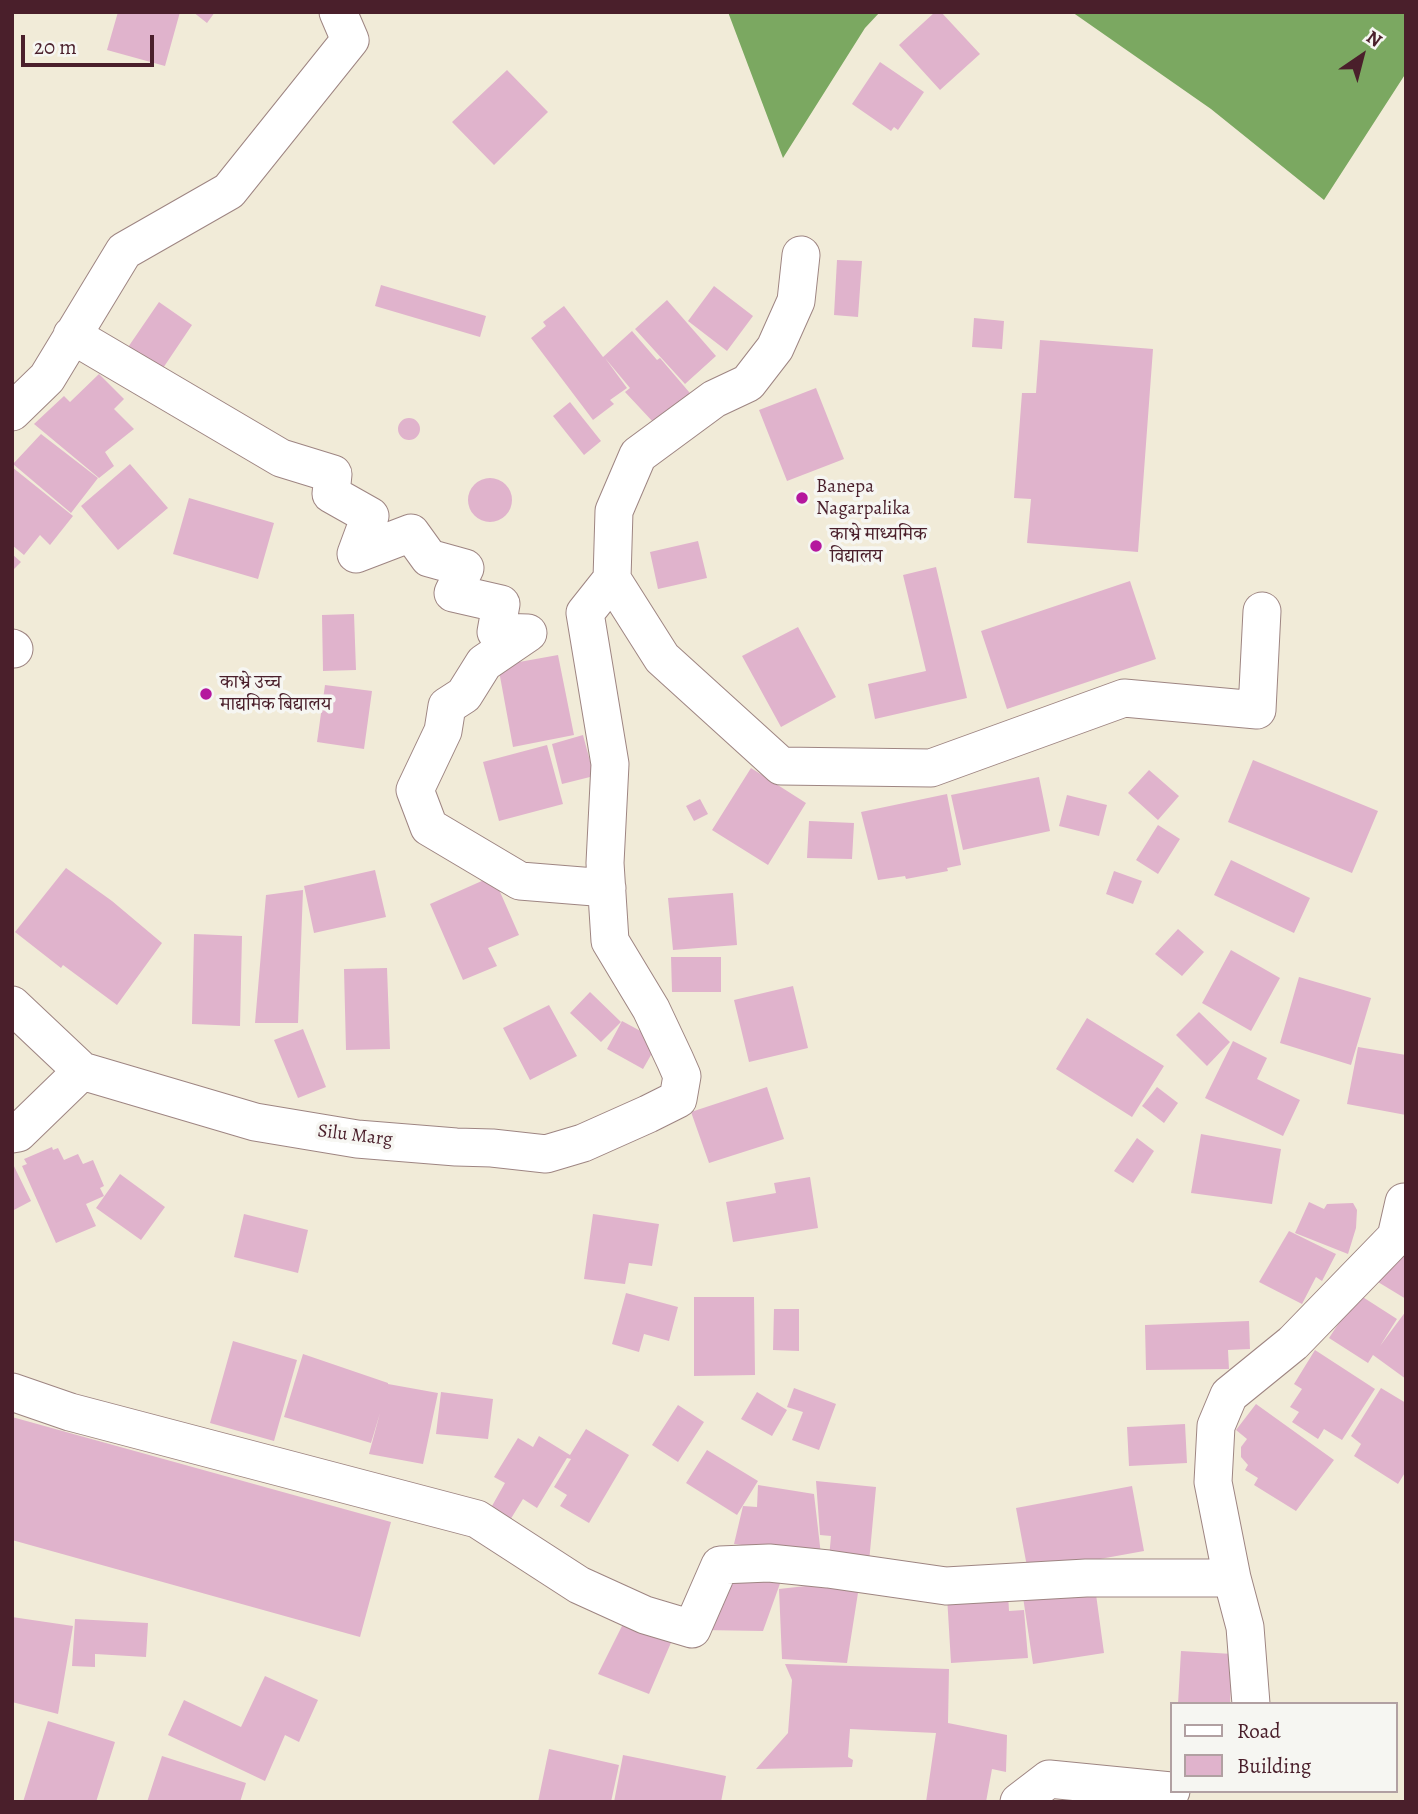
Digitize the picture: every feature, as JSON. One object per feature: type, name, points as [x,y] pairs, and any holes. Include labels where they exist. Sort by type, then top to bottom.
[{"type":"street","points":[[12,412],[47,378],[124,251],[229,191],[349,40],[338,12]]},
{"type":"street","points":[[801,255],[796,301],[775,348],[748,383],[714,399],[638,455],[614,511],[612,579],[662,658],[781,766],[931,768],[1124,698],[1256,710],[1262,611]]},
{"type":"street","points":[[72,335],[281,458],[333,474],[331,494],[370,516],[356,554],[411,533],[429,558],[465,568],[453,593],[501,604],[496,632],[528,633],[484,663],[464,695],[447,706],[443,731],[415,790],[429,827],[520,881],[607,888],[605,863],[610,764],[585,613],[612,579]]},
{"type":"street","name":"Silu Marg","points":[[12,1005],[82,1070],[255,1122],[356,1139],[546,1154],[583,1143],[678,1099],[682,1076],[650,1009],[610,941],[607,888]]},
{"type":"street","points":[[12,1134],[18,1133],[82,1070]]},
{"type":"street","points":[[1251,1702],[1245,1626],[1232,1578],[1213,1482],[1216,1426],[1229,1395],[1293,1343],[1396,1237],[1404,1202]]},
{"type":"street","points":[[12,1392],[71,1412],[477,1519],[579,1585],[645,1615],[692,1629],[720,1565],[769,1563],[804,1566],[946,1586],[1086,1578],[1232,1578]]},
{"type":"street","points":[[1019,1802],[1049,1779],[1170,1791]]},
{"type":"green space","points":[[728,12],[880,12],[865,28],[783,158]]},
{"type":"green space","points":[[1072,12],[1406,12],[1406,73],[1324,200],[1211,109]]},
{"type":"building","points":[[118,12],[180,12],[165,66],[107,50]]},
{"type":"building","points":[[193,12],[215,12],[207,23]]},
{"type":"building","points":[[935,12],[941,12],[980,54],[940,90],[899,45]]},
{"type":"building","points":[[880,62],[924,92],[898,130],[894,127],[891,131],[852,104]]},
{"type":"building","points":[[507,70],[548,112],[494,165],[452,122]]},
{"type":"building","points":[[837,260],[862,261],[858,317],[834,315]]},
{"type":"building","points":[[381,285],[486,316],[480,337],[375,306]]},
{"type":"building","points":[[714,286],[753,316],[727,351],[688,321]]},
{"type":"building","points":[[667,300],[716,356],[685,384],[635,329]]},
{"type":"building","points":[[159,302],[192,325],[155,380],[122,356]]},
{"type":"building","points":[[564,306],[603,357],[632,331],[657,360],[660,358],[695,399],[654,423],[625,392],[630,388],[605,358],[627,388],[610,400],[614,404],[593,420],[531,338],[546,326],[543,322]]},
{"type":"building","points":[[974,318],[1004,321],[1002,349],[972,347]]},
{"type":"building","points":[[1040,340],[1153,349],[1138,552],[1027,543],[1031,499],[1014,498],[1022,393],[1036,393]]},
{"type":"building","points":[[99,374],[124,399],[114,409],[134,429],[105,452],[114,466],[99,478],[34,424],[64,396],[70,402]]},
{"type":"building","points":[[816,388],[844,459],[787,481],[759,410]]},
{"type":"building","points":[[570,402],[601,441],[584,455],[553,416]]},
{"type":"building","points":[[409,418],[419,425],[420,429],[413,439],[409,440],[399,433],[398,429],[405,419]]},
{"type":"building","points":[[41,434],[98,478],[71,513],[13,464]]},
{"type":"building","points":[[130,464],[168,508],[118,550],[81,506]]},
{"type":"building","points":[[12,467],[73,516],[50,545],[40,535],[24,555],[12,545]]},
{"type":"building","points":[[490,478],[505,485],[512,500],[505,515],[490,522],[475,515],[468,500],[475,485]]},
{"type":"building","points":[[189,498],[274,523],[258,579],[173,554]]},
{"type":"building","points":[[698,541],[707,578],[658,589],[650,552]]},
{"type":"building","points":[[12,554],[21,562],[12,571]]},
{"type":"building","points":[[936,567],[967,698],[875,719],[868,684],[926,671],[903,575]]},
{"type":"building","points":[[1130,581],[1156,659],[1007,709],[981,631]]},
{"type":"building","points":[[354,614],[356,670],[323,671],[322,615]]},
{"type":"building","points":[[798,627],[836,697],[781,727],[742,656]]},
{"type":"building","points":[[558,655],[574,735],[513,747],[499,671],[509,669],[508,664]]},
{"type":"building","points":[[325,685],[372,691],[364,749],[317,742]]},
{"type":"building","points":[[583,735],[594,776],[562,784],[552,744]]},
{"type":"building","points":[[547,745],[563,804],[499,821],[483,762]]},
{"type":"building","points":[[1253,760],[1378,811],[1352,873],[1228,822]]},
{"type":"building","points":[[751,768],[806,803],[768,865],[712,830]]},
{"type":"building","points":[[1149,770],[1179,796],[1158,820],[1128,793]]},
{"type":"building","points":[[1039,777],[1050,831],[963,850],[951,795]]},
{"type":"building","points":[[947,794],[961,865],[947,868],[948,871],[906,879],[905,876],[878,880],[861,812]]},
{"type":"building","points":[[1067,795],[1107,805],[1099,836],[1059,826]]},
{"type":"building","points":[[700,799],[708,814],[694,821],[686,806]]},
{"type":"building","points":[[809,821],[854,823],[852,859],[807,858]]},
{"type":"building","points":[[1158,825],[1180,839],[1158,874],[1136,860]]},
{"type":"building","points":[[1231,860],[1310,898],[1294,933],[1214,895]]},
{"type":"building","points":[[66,868],[112,901],[162,943],[117,1005],[63,965],[61,968],[15,932]]},
{"type":"building","points":[[375,870],[386,917],[314,933],[304,886]]},
{"type":"building","points":[[1114,871],[1142,881],[1133,904],[1106,894]]},
{"type":"building","points":[[493,876],[519,935],[488,948],[497,966],[463,980],[430,904]]},
{"type":"building","points":[[303,890],[298,1023],[255,1023],[266,895]]},
{"type":"building","points":[[733,893],[737,945],[673,950],[668,898]]},
{"type":"building","points":[[1178,929],[1204,952],[1182,976],[1155,954]]},
{"type":"building","points":[[194,934],[242,936],[240,1026],[192,1024]]},
{"type":"building","points":[[1231,950],[1280,978],[1251,1031],[1202,1003]]},
{"type":"building","points":[[671,957],[721,957],[721,992],[672,992]]},
{"type":"building","points":[[387,968],[390,1049],[346,1050],[344,969]]},
{"type":"building","points":[[1299,977],[1371,998],[1351,1065],[1280,1043]]},
{"type":"building","points":[[793,986],[808,1048],[749,1062],[734,1000]]},
{"type":"building","points":[[590,992],[621,1022],[601,1042],[570,1013]]},
{"type":"building","points":[[549,1005],[577,1056],[530,1080],[503,1028]]},
{"type":"building","points":[[1199,1012],[1230,1042],[1207,1066],[1176,1035]]},
{"type":"building","points":[[1087,1018],[1164,1066],[1132,1117],[1056,1069]]},
{"type":"building","points":[[622,1021],[659,1041],[643,1069],[607,1049]]},
{"type":"building","points":[[303,1029],[326,1087],[298,1098],[274,1040]]},
{"type":"building","points":[[1233,1041],[1267,1058],[1257,1079],[1300,1100],[1283,1136],[1205,1098]]},
{"type":"building","points":[[1358,1047],[1406,1055],[1406,1115],[1347,1104]]},
{"type":"building","points":[[767,1087],[784,1139],[709,1163],[691,1112]]},
{"type":"building","points":[[1157,1087],[1178,1103],[1164,1123],[1142,1106]]},
{"type":"building","points":[[1201,1134],[1281,1149],[1272,1204],[1191,1193]]},
{"type":"building","points":[[1137,1138],[1154,1151],[1133,1183],[1114,1171]]},
{"type":"building","points":[[52,1147],[53,1150],[58,1148],[64,1160],[78,1154],[83,1164],[93,1160],[104,1186],[100,1188],[104,1196],[86,1204],[96,1226],[56,1243],[22,1166],[27,1164],[24,1159]]},
{"type":"building","points":[[12,1162],[31,1201],[12,1211]]},
{"type":"building","points":[[120,1174],[165,1207],[141,1240],[96,1208]]},
{"type":"building","points":[[810,1177],[818,1228],[733,1242],[726,1202],[776,1193],[774,1183]]},
{"type":"building","points":[[1309,1202],[1324,1209],[1327,1204],[1353,1203],[1357,1210],[1356,1228],[1348,1254],[1295,1233]]},
{"type":"building","points":[[244,1214],[308,1230],[298,1273],[234,1257]]},
{"type":"building","points":[[593,1214],[659,1224],[652,1266],[629,1263],[625,1284],[584,1279]]},
{"type":"building","points":[[1289,1231],[1336,1254],[1322,1281],[1316,1277],[1302,1304],[1259,1282]]},
{"type":"building","points":[[1406,1239],[1406,1299],[1378,1282]]},
{"type":"building","points":[[626,1293],[678,1307],[669,1341],[644,1334],[639,1352],[612,1344]]},
{"type":"building","points":[[1358,1294],[1397,1319],[1380,1346],[1406,1311],[1406,1379],[1373,1355],[1368,1363],[1329,1338]]},
{"type":"building","points":[[694,1297],[754,1297],[755,1375],[694,1376]]},
{"type":"building","points":[[774,1309],[799,1309],[799,1351],[773,1350]]},
{"type":"building","points":[[1249,1321],[1250,1349],[1228,1350],[1229,1369],[1146,1370],[1145,1325]]},
{"type":"building","points":[[233,1341],[297,1360],[274,1441],[210,1423]]},
{"type":"building","points":[[1315,1350],[1375,1389],[1342,1440],[1324,1429],[1318,1439],[1292,1422],[1299,1412],[1290,1407],[1302,1389],[1294,1384]]},
{"type":"building","points":[[303,1354],[388,1384],[438,1393],[423,1464],[369,1454],[380,1413],[371,1443],[284,1417]]},
{"type":"building","points":[[794,1388],[836,1404],[819,1450],[792,1440],[803,1412],[787,1407]]},
{"type":"building","points":[[1381,1388],[1406,1403],[1406,1471],[1398,1484],[1354,1456],[1361,1444],[1351,1436]]},
{"type":"building","points":[[441,1392],[493,1399],[488,1439],[436,1434]]},
{"type":"building","points":[[757,1392],[787,1410],[772,1436],[741,1419]]},
{"type":"building","points":[[1256,1404],[1334,1460],[1296,1511],[1254,1485],[1258,1478],[1245,1470],[1248,1465],[1241,1457],[1241,1447],[1247,1439],[1236,1430]]},
{"type":"building","points":[[678,1405],[704,1422],[678,1462],[652,1445]]},
{"type":"building","points":[[12,1417],[391,1522],[360,1637],[12,1540]]},
{"type":"building","points":[[1185,1424],[1187,1463],[1129,1466],[1127,1427]]},
{"type":"building","points":[[586,1429],[629,1455],[589,1523],[560,1506],[567,1495],[554,1487],[571,1459],[567,1458],[537,1508],[523,1499],[507,1525],[488,1513],[505,1483],[494,1477],[518,1438],[533,1447],[539,1436],[570,1455]]},
{"type":"building","points":[[707,1450],[758,1481],[737,1515],[686,1483]]},
{"type":"building","points":[[816,1481],[876,1487],[869,1562],[829,1558],[831,1536],[820,1535]]},
{"type":"building","points":[[758,1485],[814,1494],[821,1555],[734,1544],[743,1506],[757,1507]]},
{"type":"building","points":[[1132,1486],[1144,1551],[1028,1572],[1016,1508]]},
{"type":"building","points":[[728,1572],[782,1578],[763,1631],[703,1630]]},
{"type":"building","points":[[860,1580],[847,1663],[782,1659],[779,1589]]},
{"type":"building","points":[[1095,1587],[1104,1653],[1033,1664],[1023,1597]]},
{"type":"building","points":[[1008,1593],[1009,1611],[1024,1610],[1028,1658],[951,1663],[947,1596]]},
{"type":"building","points":[[12,1617],[73,1626],[58,1714],[12,1702]]},
{"type":"building","points":[[75,1619],[148,1623],[146,1657],[95,1654],[95,1667],[72,1666]]},
{"type":"building","points":[[624,1622],[673,1638],[649,1694],[598,1674]]},
{"type":"building","points":[[1181,1651],[1233,1654],[1230,1702],[1178,1702]]},
{"type":"building","points":[[785,1664],[949,1669],[948,1723],[1007,1735],[1006,1772],[992,1769],[986,1802],[926,1802],[936,1733],[850,1729],[848,1757],[853,1760],[852,1767],[756,1769],[788,1733],[792,1680]]},
{"type":"building","points":[[265,1676],[318,1700],[299,1742],[285,1735],[265,1781],[168,1735],[184,1700],[241,1727]]},
{"type":"building","points":[[48,1721],[115,1742],[96,1802],[23,1802]]},
{"type":"building","points":[[549,1749],[619,1765],[611,1802],[538,1802]]},
{"type":"building","points":[[623,1755],[726,1776],[721,1802],[614,1802]]},
{"type":"building","points":[[162,1756],[246,1783],[240,1802],[147,1802]]},
{"type":"place","name":"Banepa Nagarpalika","points":[[802,498]]},
{"type":"place","name":"काभ्रे माध्यमिक विद्यालय","points":[[816,546]]},
{"type":"place","name":"काभ्रे उच्च माद्यमिक बिद्यालय","points":[[206,694]]}]
